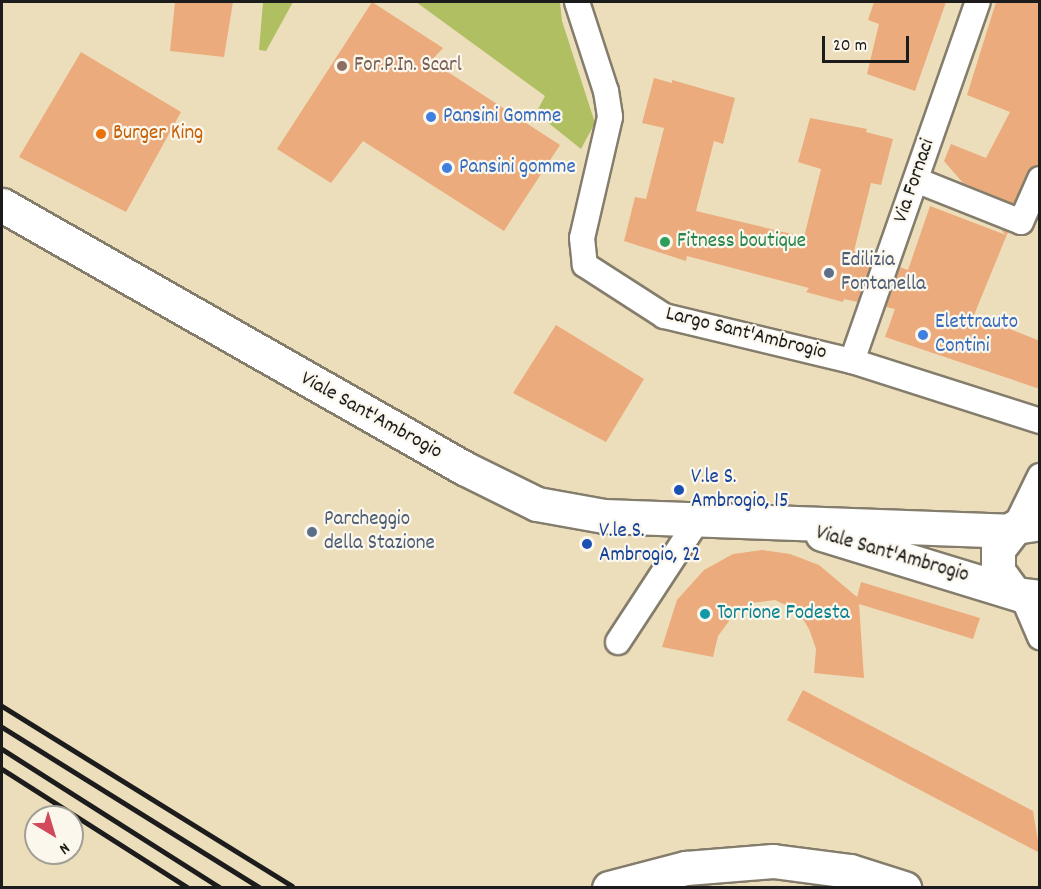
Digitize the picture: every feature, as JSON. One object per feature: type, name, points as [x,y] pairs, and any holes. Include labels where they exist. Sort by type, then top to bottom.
[{"type":"main road","name":"Viale Sant'Ambrogio","points":[[2,205],[500,488],[570,512],[1021,527]]},
{"type":"main road","name":"Viale Sant'Ambrogio","points":[[774,520],[1024,594]]},
{"type":"main road","name":"Viale Sant'Ambrogio","points":[[1021,527],[997,560],[1003,581],[1024,594]]},
{"type":"main road","points":[[609,888],[686,868],[773,861],[850,871],[904,888]]},
{"type":"street","name":"Largo Sant'Ambrogio","points":[[577,2],[582,26],[606,92],[610,117],[582,238],[585,265],[664,316],[852,361],[1040,421]]},
{"type":"street","name":"Via Fornaci","points":[[852,361],[978,2]]},
{"type":"street","points":[[916,180],[1021,222],[1040,179]]},
{"type":"street","points":[[1021,527],[1037,487]]},
{"type":"street","points":[[618,642],[699,518]]},
{"type":"street","points":[[1024,594],[1040,637]]},
{"type":"green space","points":[[263,2],[293,2],[266,51],[259,50]]},
{"type":"green space","points":[[416,2],[560,2],[562,21],[595,123],[581,149],[536,113],[545,96]]},
{"type":"building","points":[[175,2],[233,2],[224,57],[170,51]]},
{"type":"building","name":"Pansini Gomme","points":[[372,2],[443,48],[431,61],[560,145],[504,231],[363,141],[331,183],[277,149]]},
{"type":"building","points":[[874,2],[946,2],[915,91],[867,74],[879,24],[868,20]]},
{"type":"building","points":[[996,2],[1040,2],[1040,165],[1027,173],[1014,204],[963,183],[944,161],[951,144],[986,158],[1010,112],[967,95]]},
{"type":"building","name":"Burger King","points":[[81,52],[181,112],[126,212],[19,157]]},
{"type":"building","points":[[654,78],[672,83],[672,80],[735,98],[723,144],[714,141],[696,211],[804,237],[821,169],[798,162],[810,118],[867,129],[866,132],[893,139],[881,185],[871,183],[854,251],[873,258],[858,302],[844,299],[843,302],[806,292],[809,288],[687,256],[686,261],[624,241],[635,197],[646,199],[664,128],[642,123]]},
{"type":"building","points":[[930,206],[1006,235],[1001,230],[1008,232],[974,315],[1040,341],[1040,389],[885,337],[895,309],[886,307],[900,267],[908,270]]},
{"type":"building","points":[[556,325],[644,379],[606,442],[513,393]]},
{"type":"building","name":"Torrione Fodesta","points":[[762,550],[790,554],[819,565],[857,597],[861,582],[980,618],[973,639],[859,604],[864,678],[814,673],[816,649],[809,629],[798,611],[775,600],[751,603],[732,617],[718,636],[713,657],[662,647],[677,600],[704,570],[733,554]]},
{"type":"building","points":[[803,690],[1033,811],[1040,853],[787,720]]},
{"type":"railway","points":[[2,706],[292,886]]},
{"type":"railway","points":[[2,727],[261,888]]},
{"type":"railway","points":[[2,749],[221,888]]},
{"type":"railway","points":[[2,769],[189,888]]},
{"type":"place","name":"For.P.In. Scarl","points":[[342,66]]},
{"type":"place","name":"Pansini Gomme","points":[[431,117]]},
{"type":"place","name":"Burger King","points":[[101,134]]},
{"type":"place","name":"Pansini gomme","points":[[447,168]]},
{"type":"place","name":"Fitness boutique","points":[[665,242]]},
{"type":"place","name":"Edilizia Fontanella","points":[[829,273]]},
{"type":"place","name":"Elettrauto Contini","points":[[923,335]]},
{"type":"place","name":"V.le S. Ambrogio, 15","points":[[679,490]]},
{"type":"place","name":"Parcheggio della Stazione","points":[[312,532]]},
{"type":"place","name":"V.le S. Ambrogio, 22","points":[[587,544]]},
{"type":"place","name":"Torrione Fodesta","points":[[705,614]]}]
